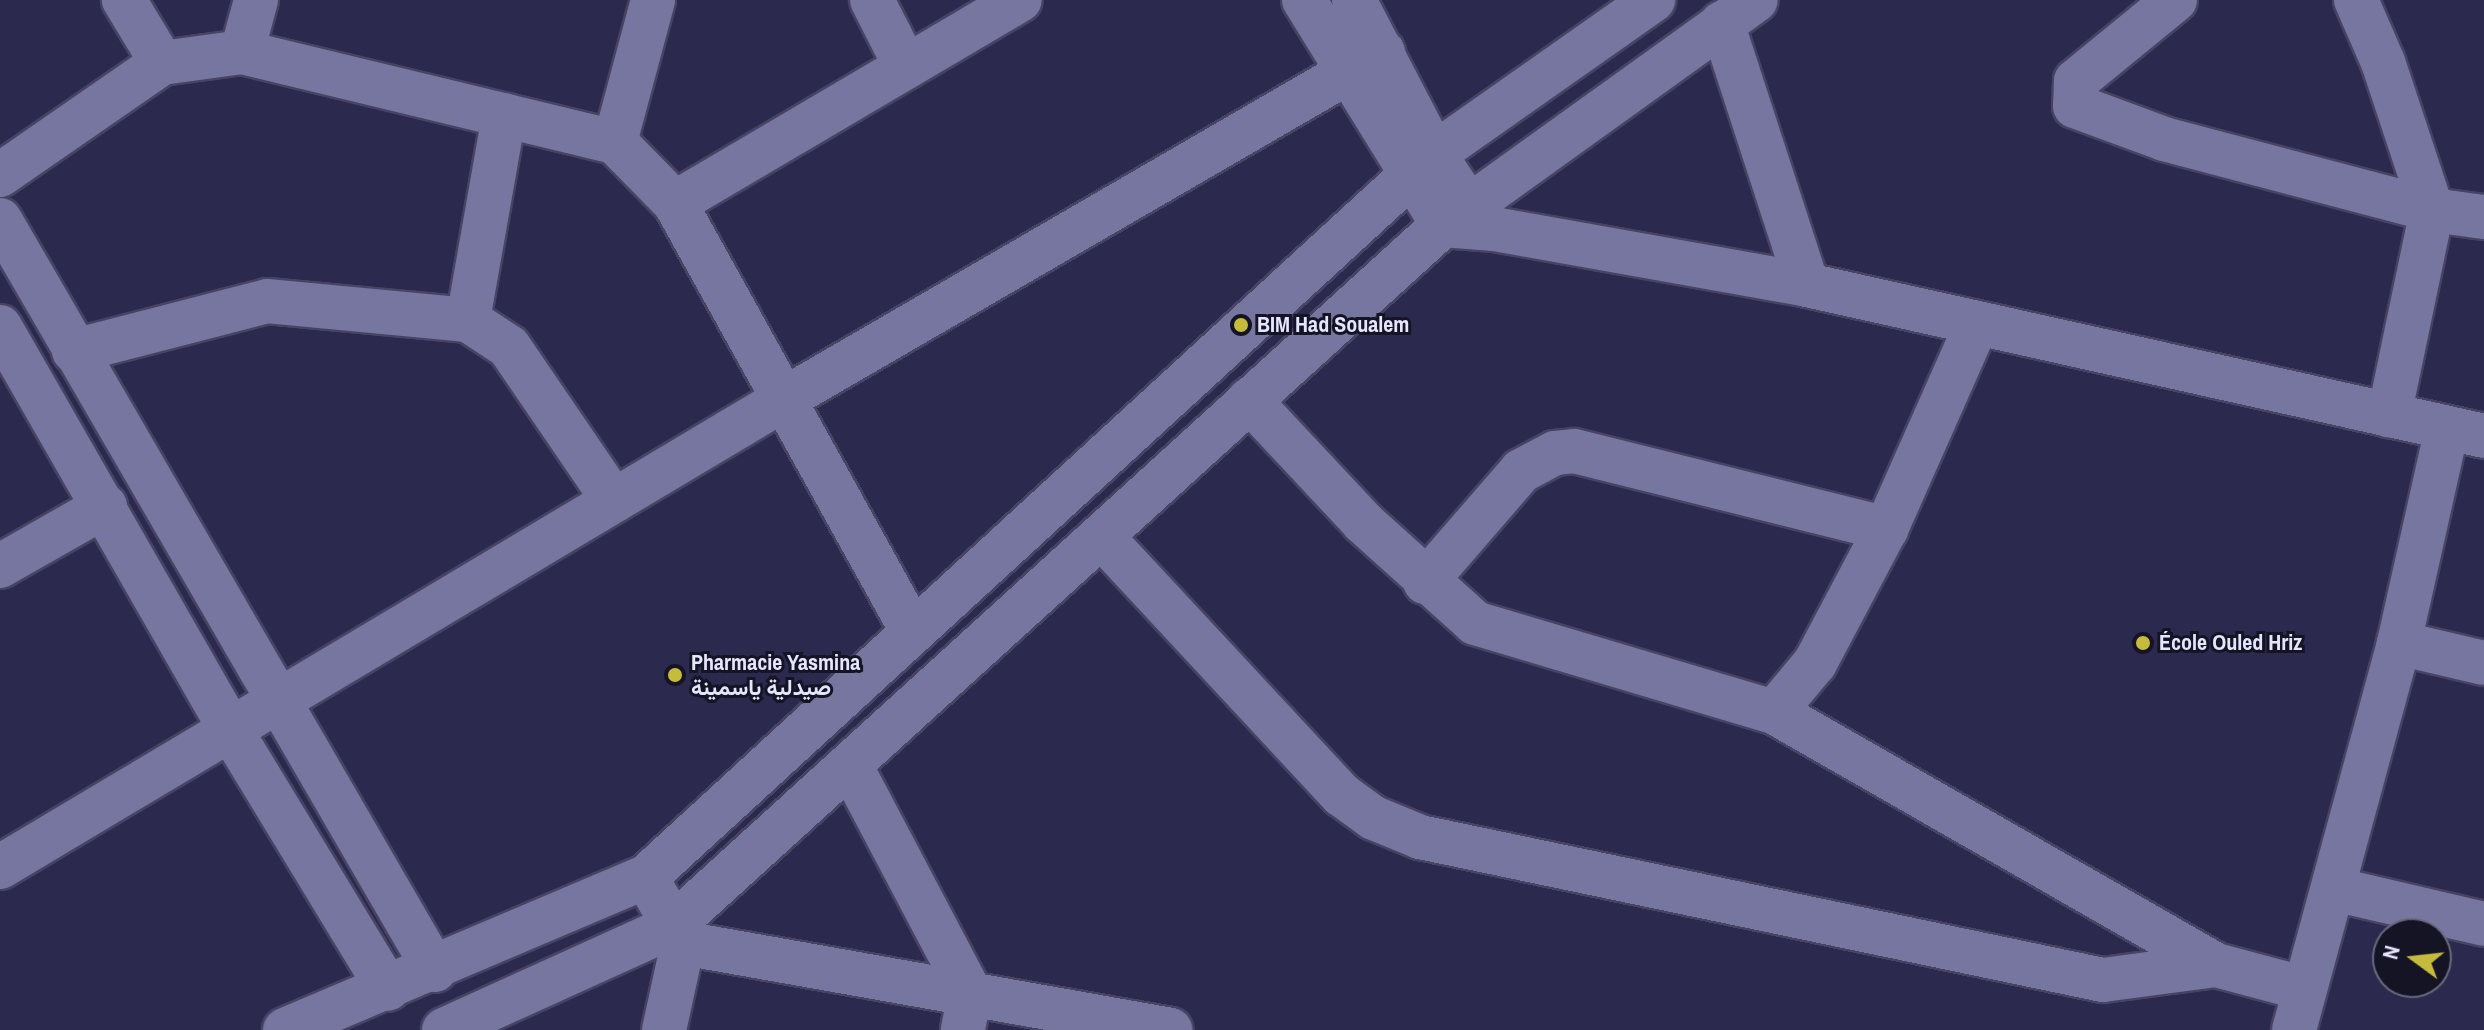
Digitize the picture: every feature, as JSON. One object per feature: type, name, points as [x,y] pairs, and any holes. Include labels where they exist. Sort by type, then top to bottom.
[{"type":"street","points":[[124,0],[162,63]]},
{"type":"street","points":[[242,52],[256,0]]},
{"type":"street","points":[[615,142],[653,0]]},
{"type":"street","points":[[872,0],[906,67]]},
{"type":"street","points":[[675,203],[1020,0]]},
{"type":"street","points":[[1304,0],[1347,75],[1469,221],[1807,285],[2466,433],[2399,643],[2334,889],[2302,988],[2294,1030]]},
{"type":"street","points":[[1354,0],[1383,52],[1422,165]]},
{"type":"street","points":[[285,1030],[435,970],[646,877],[911,628],[1422,165],[1653,0]]},
{"type":"street","points":[[2175,0],[2076,81],[2075,106],[2164,139],[2432,210],[2484,217]]},
{"type":"street","points":[[2356,0],[2383,62],[2432,210],[2389,416]]},
{"type":"street","points":[[444,1030],[677,935],[850,765],[1249,400],[1469,221],[1739,11],[1807,285]]},
{"type":"street","points":[[0,175],[162,63],[242,52],[615,142],[675,203],[911,628]]},
{"type":"street","points":[[0,867],[786,398],[1383,52]]},
{"type":"street","points":[[468,320],[504,115]]},
{"type":"street","points":[[0,220],[276,702],[435,970]]},
{"type":"street","points":[[74,351],[267,301],[468,320],[509,347],[614,501]]},
{"type":"street","points":[[1774,712],[1815,663],[1886,529],[1977,324]]},
{"type":"street","points":[[0,327],[230,729],[388,989]]},
{"type":"street","points":[[1249,400],[1425,582],[1475,623],[1511,637],[1774,712],[2216,965],[2302,988]]},
{"type":"street","points":[[1425,582],[1521,471],[1555,453],[1574,451],[1886,529]]},
{"type":"street","points":[[0,566],[105,506]]},
{"type":"street","points":[[1101,536],[1342,795],[1374,818],[1420,837],[2103,980],[2216,965]]},
{"type":"street","points":[[2399,643],[2484,663]]},
{"type":"street","points":[[850,765],[966,1012]]},
{"type":"street","points":[[646,877],[677,935],[664,1030]]},
{"type":"street","points":[[2334,889],[2484,924]]},
{"type":"street","points":[[677,935],[966,1012],[1170,1030]]},
{"type":"place","name":"BIM Had Soualem","points":[[1241,325]]},
{"type":"place","name":"École Ouled Hriz","points":[[2143,643]]},
{"type":"place","name":"Pharmacie Yasmina صيدلية ياسمينة","points":[[675,675]]}]
